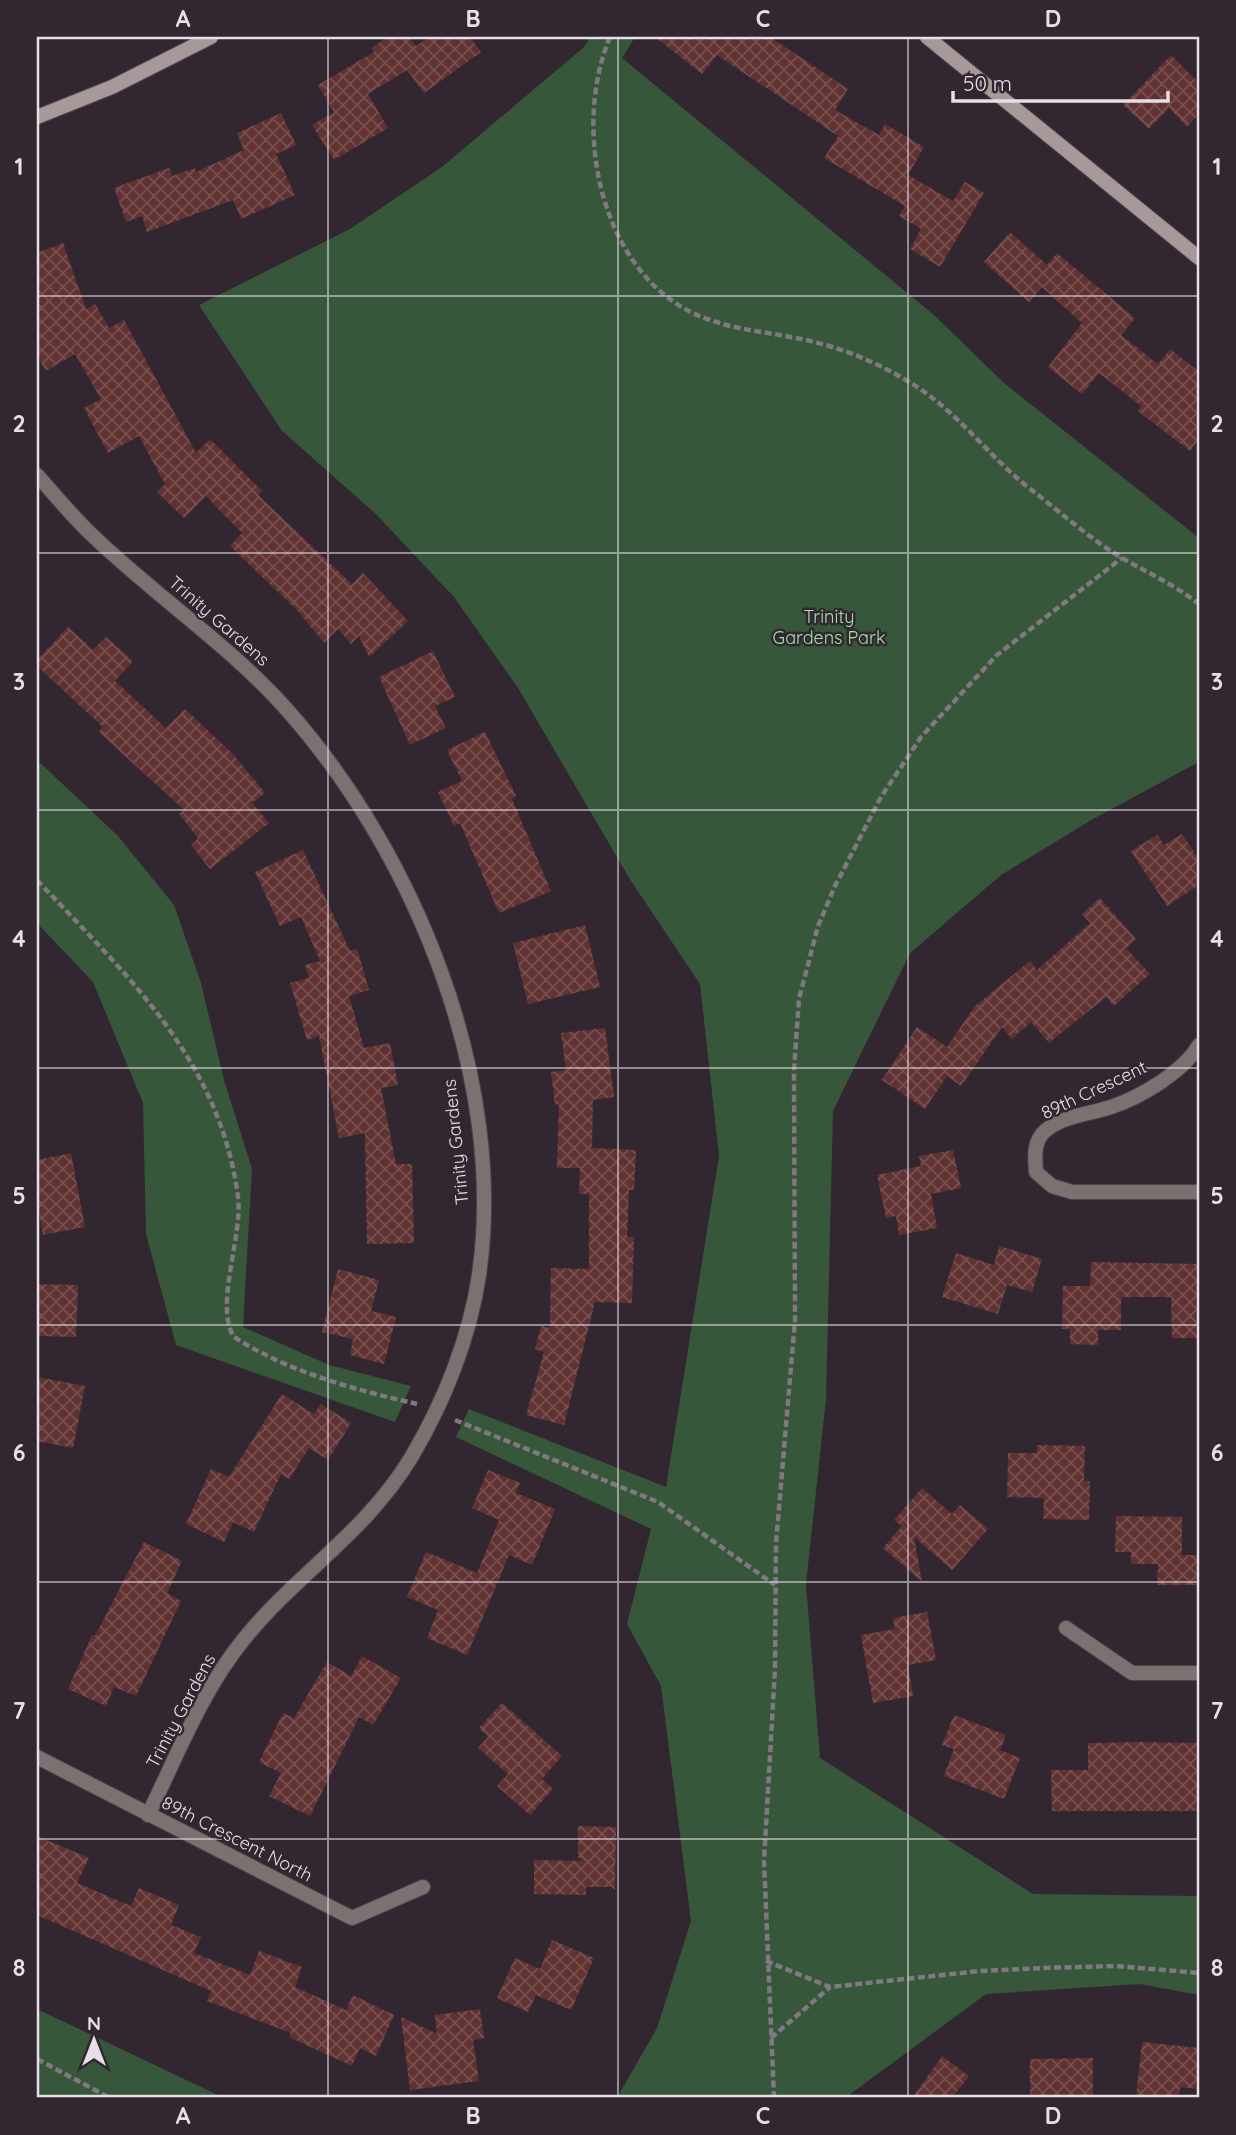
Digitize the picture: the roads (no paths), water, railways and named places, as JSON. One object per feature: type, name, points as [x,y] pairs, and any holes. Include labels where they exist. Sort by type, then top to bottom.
[{"type":"street","points":[[37,117],[112,87],[211,37]]},
{"type":"street","points":[[927,37],[1199,258]]},
{"type":"street","name":"Trinity Gardens","points":[[37,475],[90,534],[229,651],[289,712],[340,777],[384,846],[422,921],[451,1001],[471,1081],[481,1160],[483,1222],[479,1277],[466,1330],[435,1412],[397,1478],[357,1530],[272,1608],[243,1640],[212,1685],[148,1815]]},
{"type":"street","name":"89th Crescent","points":[[1197,1055],[1160,1081],[1114,1106],[1062,1121],[1044,1132],[1034,1150],[1036,1172],[1052,1186],[1072,1192],[1199,1192]]},
{"type":"street","points":[[1066,1628],[1132,1673],[1199,1673]]},
{"type":"street","name":"89th Crescent North","points":[[37,1757],[352,1918],[423,1887]]},
{"type":"park label","name":"Trinity Gardens Park","points":[[829,627]]}]
